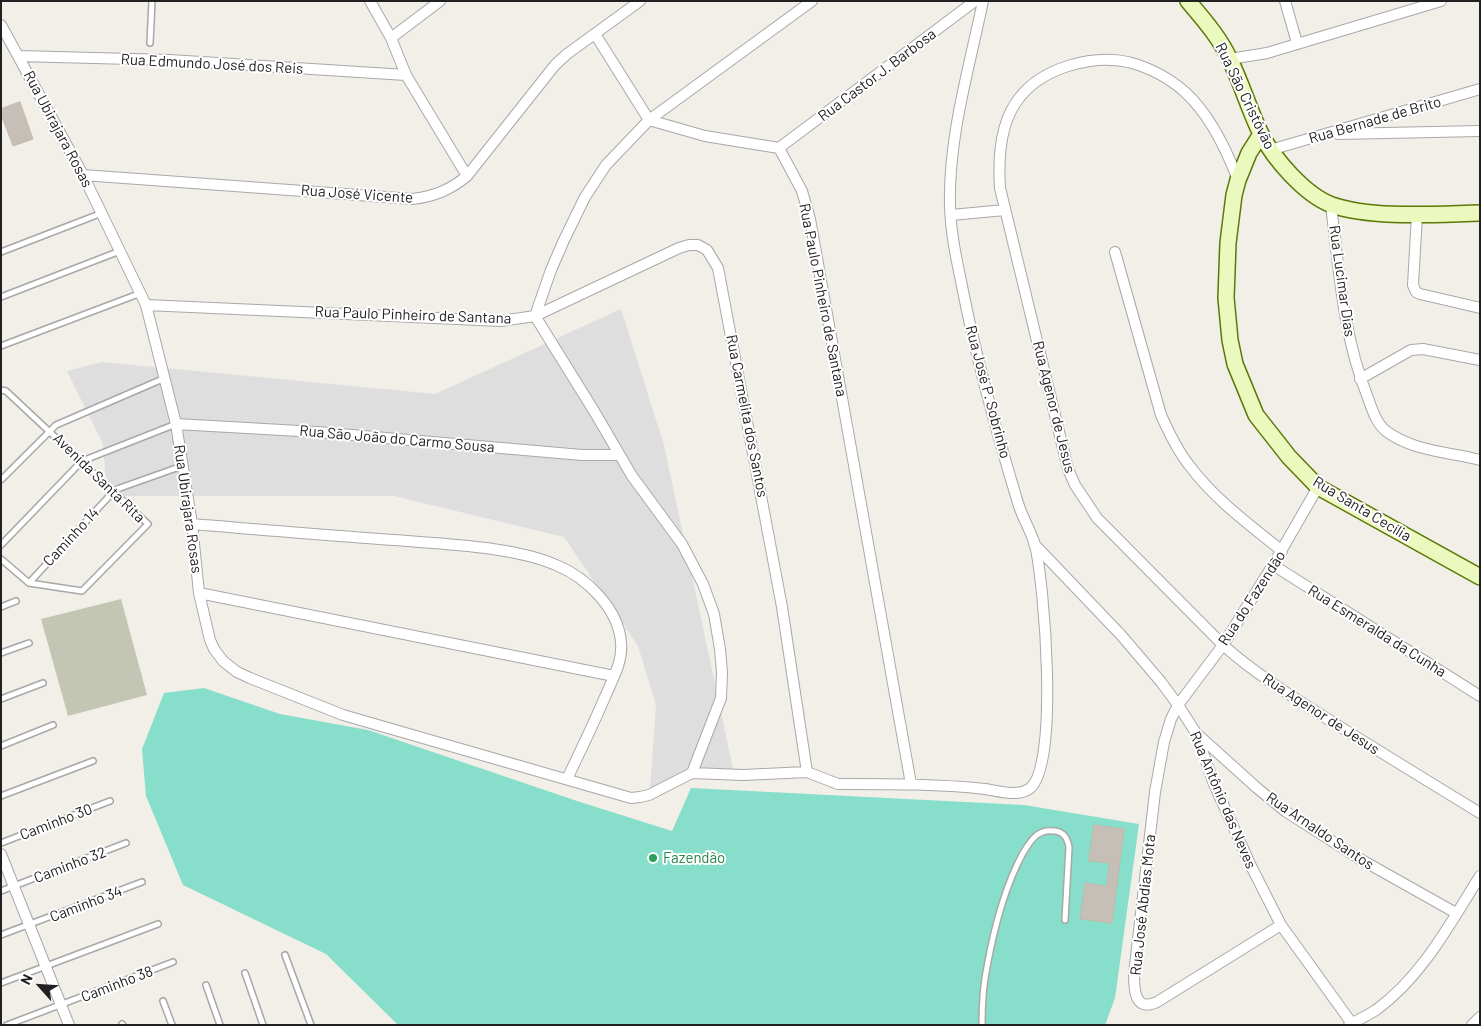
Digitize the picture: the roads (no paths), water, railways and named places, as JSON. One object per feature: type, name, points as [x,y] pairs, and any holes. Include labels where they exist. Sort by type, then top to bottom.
[{"type":"street","points":[[370,1],[391,38],[406,75],[466,176]]},
{"type":"street","points":[[391,38],[440,1]]},
{"type":"street","name":"Rua José Vicente","points":[[83,175],[413,200],[432,197],[445,192],[466,176],[555,65],[567,54],[640,1]]},
{"type":"street","points":[[812,1],[649,120],[606,165],[585,197],[551,270],[535,316],[637,484],[682,544],[703,584],[714,614],[720,648],[721,698],[692,773],[743,775],[807,772],[845,784],[911,784]]},
{"type":"street","name":"Rua Castor J. Barbosa","points":[[779,148],[975,1]]},
{"type":"street","name":"Rua José P. Sobrinho","points":[[911,784],[1018,793],[1028,790],[1039,774],[1044,737],[1048,688],[1034,544],[1019,507],[971,328],[959,271],[951,215],[951,180],[955,135],[983,1]]},
{"type":"street","name":"Rua São Cristóvão","points":[[1188,1],[1212,30],[1230,59],[1261,134],[1270,150],[1297,181],[1331,205],[1362,211],[1417,215],[1480,213]]},
{"type":"street","points":[[1285,1],[1297,43]]},
{"type":"street","points":[[1230,59],[1267,53],[1425,4],[1441,1]]},
{"type":"street","name":"Rua Ubirajara Rosas","points":[[1,25],[83,175],[146,305],[176,424],[192,524],[199,593],[210,640],[214,650],[224,661],[237,672],[276,690],[343,715],[631,798],[640,798],[692,773]]},
{"type":"street","points":[[595,34],[649,120],[705,136],[779,148]]},
{"type":"street","name":"Rua Edmundo José dos Reis","points":[[18,56],[170,60],[406,75]]},
{"type":"street","name":"Rua Agenor de Jesus","points":[[1238,180],[1230,159],[1214,130],[1186,93],[1171,81],[1127,62],[1074,64],[1052,72],[1032,84],[1019,97],[1009,115],[1001,145],[1000,188],[1062,445],[1075,485],[1097,518],[1112,535],[1240,660],[1270,682],[1355,737],[1480,813]]},
{"type":"street","name":"Rua Bernade de Brito","points":[[1270,150],[1480,89]]},
{"type":"street","points":[[1325,134],[1480,131]]},
{"type":"street","name":"Rua Santa Cecília","points":[[1261,134],[1249,153],[1234,196],[1228,242],[1227,289],[1230,340],[1235,364],[1256,415],[1289,458],[1318,487],[1480,577]]},
{"type":"street","name":"Rua Paulo Pinheiro de Santana","points":[[779,148],[802,191],[810,219],[911,784]]},
{"type":"street","name":"Rua Lucimar Dias","points":[[1331,205],[1342,300],[1349,336],[1360,379],[1374,414],[1384,430],[1397,438],[1415,445],[1480,460]]},
{"type":"street","points":[[951,215],[1005,210]]},
{"type":"street","points":[[1417,215],[1413,276],[1416,292],[1480,308]]},
{"type":"street","name":"Rua Carmelita dos Santos","points":[[535,316],[679,248],[698,245],[707,250],[713,258],[718,268],[728,318],[782,606],[807,772]]},
{"type":"street","points":[[1115,252],[1161,415],[1169,434],[1188,465],[1202,481],[1282,552]]},
{"type":"street","name":"Rua Paulo Pinheiro de Santana","points":[[146,305],[501,320],[535,316]]},
{"type":"street","points":[[1360,379],[1411,350],[1423,349],[1480,360]]},
{"type":"street","name":"Rua São João do Carmo Sousa","points":[[176,424],[317,432],[582,455],[618,454]]},
{"type":"street","name":"Rua do Fazendão","points":[[1178,705],[1223,645],[1282,552],[1318,487]]},
{"type":"street","points":[[192,524],[466,546],[544,560],[575,574],[588,584],[611,613],[619,630],[621,641],[620,657],[614,676],[567,779]]},
{"type":"street","name":"Rua Antônio das Neves","points":[[1034,544],[1122,635],[1178,705],[1196,733],[1211,776],[1234,828],[1281,925],[1351,1024]]},
{"type":"street","name":"Rua Esmeralda da Cunha","points":[[1274,565],[1480,696]]},
{"type":"street","points":[[199,593],[614,676]]},
{"type":"street","name":"Rua José Abdias Mota","points":[[1178,705],[1171,719],[1164,742],[1156,792],[1134,974],[1136,997],[1141,1004],[1146,1006],[1158,1002],[1281,925]]},
{"type":"street","name":"Rua Arnaldo Santos","points":[[1196,733],[1285,811],[1360,859],[1456,913]]},
{"type":"street","points":[[1,854],[69,1025]]},
{"type":"street","points":[[1351,1024],[1376,1010],[1403,986],[1423,963],[1480,876]]},
{"type":"street","points":[[1472,1025],[1480,1017]]},
{"type":"lane","points":[[150,43],[152,1]]},
{"type":"lane","points":[[1,252],[102,213]]},
{"type":"lane","points":[[1,297],[120,251]]},
{"type":"lane","points":[[1,346],[140,293]]},
{"type":"lane","points":[[1,480],[56,425],[165,378]]},
{"type":"lane","name":"Avenida Santa Rita","points":[[1,390],[6,391],[49,430],[148,524],[82,591],[29,583]]},
{"type":"lane","points":[[1,545],[82,461],[176,424]]},
{"type":"lane","points":[[114,491],[183,466]]},
{"type":"lane","name":"Caminho 14","points":[[29,583],[114,491]]},
{"type":"lane","points":[[1,559],[29,583]]},
{"type":"lane","points":[[1,607],[16,602]]},
{"type":"lane","points":[[1,653],[29,643]]},
{"type":"lane","points":[[1,699],[43,683]]},
{"type":"lane","points":[[1,746],[53,725]]},
{"type":"lane","points":[[1,796],[93,761]]},
{"type":"lane","name":"Caminho 30","points":[[1,843],[110,801]]},
{"type":"lane","points":[[982,1025],[987,968],[1003,899],[1010,879],[1030,843],[1036,835],[1045,830],[1057,831],[1067,839],[1065,920]]},
{"type":"lane","name":"Caminho 32","points":[[1,891],[126,843]]},
{"type":"lane","name":"Caminho 34","points":[[1,935],[142,882]]},
{"type":"lane","points":[[1,983],[158,924]]},
{"type":"lane","points":[[284,955],[311,1025]]},
{"type":"lane","name":"Caminho 38","points":[[7,1025],[173,962]]},
{"type":"lane","points":[[245,973],[263,1025]]},
{"type":"lane","points":[[206,985],[220,1025]]},
{"type":"lane","points":[[163,1001],[172,1025]]},
{"type":"place","name":"Fazendão","points":[[653,858]]}]
